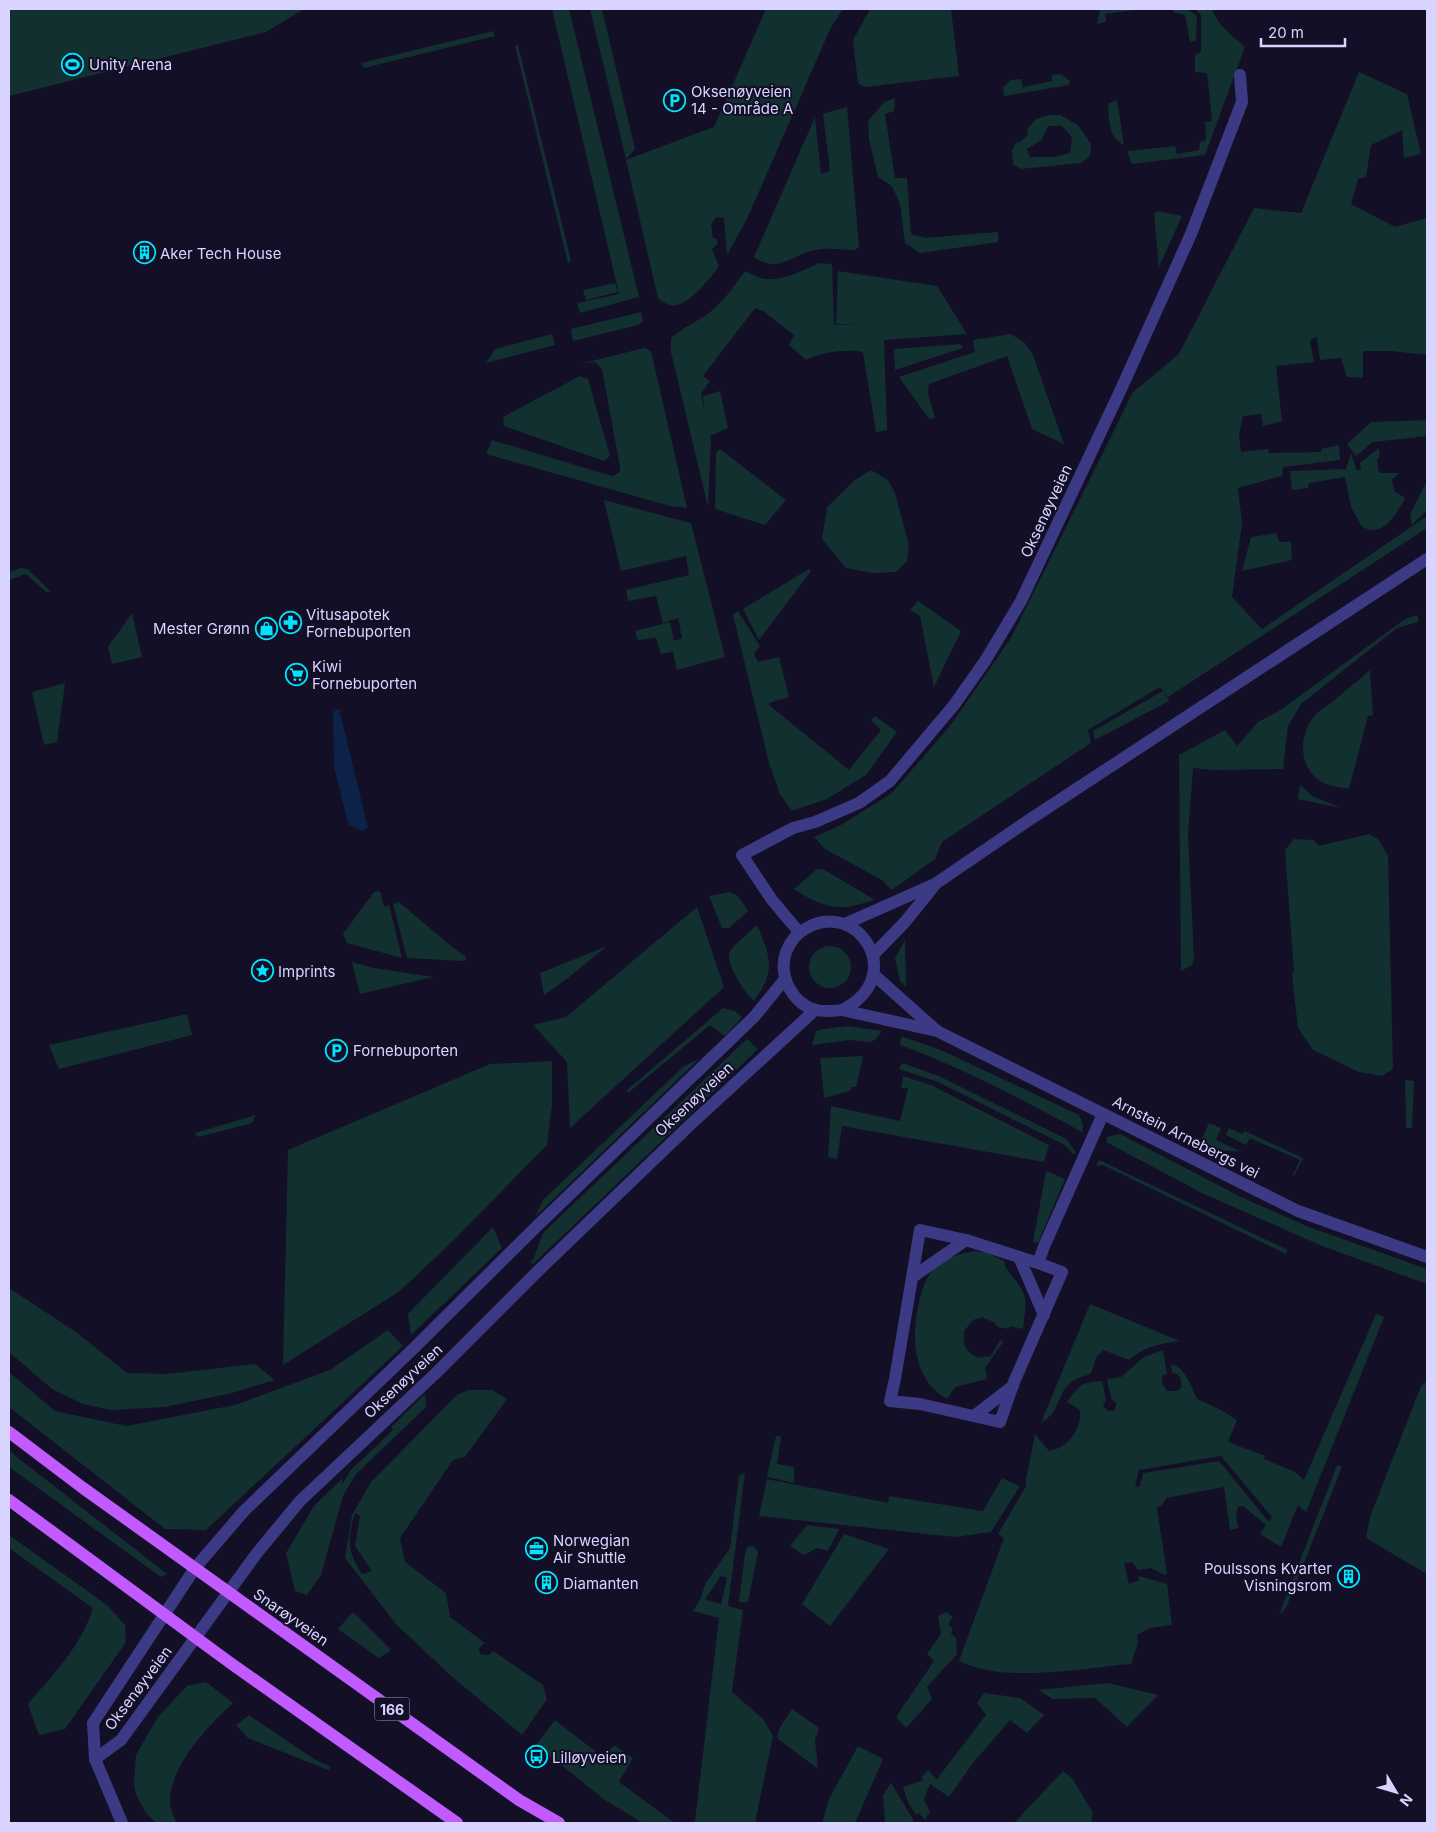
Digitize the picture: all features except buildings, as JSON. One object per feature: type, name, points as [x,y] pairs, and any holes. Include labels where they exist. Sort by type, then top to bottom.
[{"type":"main road","name":"Snarøyveien","points":[[9,1432],[83,1488],[518,1800],[559,1823]]},
{"type":"main road","points":[[9,1500],[196,1638],[457,1823]]},
{"type":"street","name":"Oksenøyveien","points":[[799,932],[772,900],[742,855],[793,828],[815,822],[859,803],[890,781],[954,705],[985,661],[1021,601],[1192,234],[1242,102],[1240,75]]},
{"type":"street","points":[[845,924],[935,884],[1427,559]]},
{"type":"street","points":[[873,955],[905,922],[935,884]]},
{"type":"street","points":[[821,922],[845,924],[862,936],[873,955],[873,974],[870,986],[863,996],[842,1010],[828,1012],[815,1010],[796,998],[790,990],[785,980],[785,954],[799,932],[810,926],[821,922]]},
{"type":"street","name":"Arnstein Arnebergs vei","points":[[873,974],[937,1030],[1298,1211],[1427,1257]]},
{"type":"street","name":"Oksenøyveien","points":[[95,1759],[93,1723],[195,1568],[223,1534],[244,1511],[413,1349],[536,1226],[754,1017],[785,980]]},
{"type":"street","name":"Oksenøyveien","points":[[95,1759],[121,1740],[257,1553],[300,1501],[436,1374],[539,1270],[683,1132],[815,1010]]},
{"type":"street","name":"Arnstein Arnebergs vei","points":[[842,1010],[937,1030]]},
{"type":"street","points":[[1038,1264],[1045,1244],[1103,1114]]},
{"type":"street","points":[[920,1230],[966,1240],[1019,1257],[1062,1272],[1013,1386],[1000,1422],[920,1404],[890,1400],[914,1276],[920,1230]]},
{"type":"street","points":[[914,1276],[966,1240]]},
{"type":"street","points":[[1019,1257],[1044,1315]]},
{"type":"street","points":[[974,1416],[1013,1386]]},
{"type":"street","points":[[95,1759],[122,1823]]},
{"type":"green space","name":"Unity Arena","points":[[9,9],[304,9],[266,32],[9,96]]},
{"type":"green space","points":[[552,9],[569,9],[639,297],[580,313],[577,303],[619,294]]},
{"type":"green space","points":[[590,9],[602,9],[635,149],[626,159]]},
{"type":"green space","points":[[766,9],[843,9],[831,27],[747,219],[727,255],[724,218],[716,217],[711,225],[713,238],[717,239],[717,244],[712,249],[719,266],[707,282],[685,302],[677,305],[668,304],[658,298],[626,160],[714,127]]},
{"type":"green space","points":[[870,9],[951,9],[959,76],[865,87],[858,83],[853,40]]},
{"type":"green space","points":[[1143,9],[1105,14],[1106,22],[1097,24],[1100,10]]},
{"type":"green space","points":[[1173,9],[1187,9],[1197,16],[1196,41],[1190,42],[1185,15],[1173,12]]},
{"type":"green space","points":[[1195,9],[1212,9],[1221,25],[1245,47],[1205,155],[1132,164],[1127,151],[1175,146],[1177,154],[1199,150],[1200,142],[1206,140],[1205,122],[1212,121],[1207,73],[1195,72],[1195,55],[1201,52],[1201,15]]},
{"type":"green space","points":[[493,31],[495,36],[364,68],[361,63]]},
{"type":"green space","points":[[518,45],[571,261],[568,263],[515,46]]},
{"type":"green space","points":[[1359,72],[1407,94],[1421,154],[1404,158],[1402,130],[1371,145],[1366,177],[1358,179],[1351,204],[1395,227],[1427,218],[1427,355],[1391,351],[1363,351],[1363,378],[1347,377],[1341,358],[1320,360],[1317,337],[1310,340],[1314,362],[1276,366],[1282,421],[1263,426],[1261,414],[1243,416],[1239,436],[1241,452],[1268,449],[1269,453],[1321,452],[1321,449],[1339,445],[1340,460],[1283,467],[1282,476],[1238,488],[1242,523],[1232,597],[1262,629],[1427,516],[1427,528],[1168,697],[1160,687],[1088,730],[1091,743],[942,842],[935,859],[892,890],[882,880],[825,849],[814,837],[841,825],[892,793],[950,726],[1011,638],[1133,392],[1179,354],[1254,208],[1301,213]]},
{"type":"green space","points":[[1061,74],[1070,81],[1069,85],[1004,96],[1003,87],[1011,80],[1021,79],[1023,87],[1052,81],[1052,75]]},
{"type":"green space","points":[[895,98],[894,111],[885,114],[895,178],[907,178],[911,234],[925,238],[998,232],[998,242],[920,253],[905,243],[900,204],[892,186],[878,177],[869,139],[868,121],[884,102]]},
{"type":"green space","points":[[1117,100],[1124,145],[1115,138],[1109,122],[1108,104]]},
{"type":"green space","points":[[847,107],[859,247],[855,250],[816,250],[778,264],[763,262],[754,257],[815,117],[821,174],[830,171],[823,114]]},
{"type":"green space","points":[[1050,115],[1060,115],[1078,125],[1091,144],[1090,156],[1081,163],[1021,169],[1013,164],[1012,151],[1016,143],[1028,135],[1027,129],[1036,119]],"holes":[[[1048,126],[1062,126],[1072,137],[1070,153],[1053,157],[1030,157],[1027,149],[1042,140]]]},
{"type":"green space","points":[[1157,211],[1182,216],[1159,267],[1154,214]]},
{"type":"green space","points":[[819,263],[832,264],[834,325],[857,324],[836,324],[838,271],[937,286],[967,334],[884,340],[887,430],[876,432],[863,352],[834,352],[806,360],[789,345],[794,335],[763,311],[755,308],[703,376],[710,381],[701,394],[704,410],[703,396],[720,391],[728,428],[710,436],[708,507],[671,352],[671,338],[715,308],[745,271],[760,278],[775,279],[783,278]]},
{"type":"green space","points":[[615,283],[618,292],[586,300],[583,290]]},
{"type":"green space","points":[[641,312],[643,321],[638,325],[573,341],[571,329]]},
{"type":"green space","points":[[552,334],[555,345],[486,363],[495,349]]},
{"type":"green space","points":[[1011,334],[1025,343],[1033,355],[1064,444],[1032,429],[1007,356],[929,384],[928,393],[935,418],[929,419],[899,377],[975,352],[973,340]]},
{"type":"green space","points":[[960,344],[963,348],[895,370],[894,349]]},
{"type":"green space","points":[[644,348],[651,351],[687,508],[670,506],[486,454],[492,440],[612,476],[620,472],[602,369],[595,362],[580,364]]},
{"type":"green space","points":[[580,376],[588,379],[610,456],[604,461],[504,426],[503,417]]},
{"type":"green space","points":[[1427,420],[1427,436],[1373,442],[1356,456],[1347,444],[1371,422]]},
{"type":"green space","points":[[1379,448],[1380,457],[1377,459],[1379,473],[1399,473],[1392,480],[1394,491],[1405,498],[1392,518],[1383,527],[1372,530],[1362,527],[1351,507],[1345,477],[1309,483],[1308,488],[1292,490],[1290,471],[1346,469],[1351,453],[1357,471],[1361,469],[1360,463]]},
{"type":"green space","points":[[720,449],[786,500],[765,525],[715,509],[716,453]]},
{"type":"green space","points":[[871,470],[888,480],[895,493],[909,545],[907,561],[896,572],[873,573],[846,568],[822,539],[827,507],[855,480]]},
{"type":"green space","points":[[1427,481],[1427,510],[1412,525],[1410,515]]},
{"type":"green space","points":[[604,500],[691,523],[725,657],[677,670],[673,652],[661,654],[656,638],[638,640],[635,631],[670,622],[674,641],[682,638],[678,618],[663,623],[656,596],[628,601],[626,590],[689,575],[686,556],[621,571]]},
{"type":"green space","points":[[1276,533],[1279,542],[1291,542],[1292,560],[1242,571],[1251,537]]},
{"type":"green space","points":[[20,568],[28,569],[51,592],[46,592],[26,574],[9,580],[9,572]]},
{"type":"green space","points":[[809,569],[811,571],[759,640],[743,609]]},
{"type":"green space","points":[[918,601],[961,631],[934,687],[920,616],[910,610]]},
{"type":"green space","points":[[738,611],[760,646],[754,654],[758,662],[779,657],[789,697],[769,703],[769,705],[849,770],[881,730],[871,720],[875,716],[897,732],[866,775],[827,799],[792,811],[780,794],[769,763],[733,615]]},
{"type":"green space","points":[[132,613],[142,657],[112,664],[108,647]]},
{"type":"green space","points":[[1418,615],[1418,622],[1397,628],[1301,704],[1288,726],[1283,769],[1213,770],[1193,768],[1188,834],[1194,960],[1192,965],[1181,971],[1179,755],[1225,730],[1237,746],[1258,722],[1282,709],[1405,619]]},
{"type":"green space","points":[[1370,670],[1373,715],[1368,716],[1349,789],[1327,784],[1313,775],[1304,759],[1304,741],[1309,724],[1314,716]]},
{"type":"green space","points":[[65,683],[57,742],[44,745],[32,692]]},
{"type":"green space","points":[[1163,691],[1169,701],[1095,740],[1093,731]]},
{"type":"green space","points":[[1300,785],[1312,796],[1341,808],[1298,799]]},
{"type":"green space","points":[[1369,834],[1378,839],[1388,856],[1393,1069],[1382,1076],[1359,1072],[1313,1050],[1298,1028],[1292,974],[1294,972],[1285,850],[1294,839],[1313,840],[1319,846]]},
{"type":"green space","points":[[823,869],[875,900],[850,906],[833,907],[806,897],[794,889],[816,870]]},
{"type":"green space","points":[[380,891],[384,907],[389,905],[402,958],[347,943],[343,934],[374,892]]},
{"type":"green space","points":[[729,892],[738,896],[748,911],[729,928],[722,928],[709,896]]},
{"type":"green space","points":[[399,902],[466,957],[466,960],[407,958],[393,904]]},
{"type":"green space","points":[[697,907],[724,987],[570,1128],[567,1062],[533,1025],[566,1017]]},
{"type":"green space","points":[[757,925],[766,946],[769,964],[766,981],[754,1001],[734,972],[729,953]]},
{"type":"green space","points":[[905,940],[906,987],[900,981],[895,958]]},
{"type":"green space","points":[[607,946],[568,978],[544,995],[540,973]]},
{"type":"green space","points":[[830,946],[845,952],[851,967],[845,982],[830,988],[815,982],[809,967],[815,952]]},
{"type":"green space","points":[[352,962],[374,968],[433,977],[360,994]]},
{"type":"green space","points":[[723,1008],[735,1011],[742,1017],[725,1036],[710,1025],[628,1093],[627,1090]]},
{"type":"green space","points":[[187,1014],[192,1035],[59,1069],[49,1045]]},
{"type":"green space","points":[[847,1026],[882,1031],[875,1040],[869,1042],[850,1040],[812,1045],[816,1031]]},
{"type":"green space","points":[[901,1036],[941,1050],[1079,1115],[1083,1125],[1082,1132],[970,1074],[900,1045]]},
{"type":"green space","points":[[747,1039],[758,1049],[533,1264],[530,1262],[534,1258],[543,1233]]},
{"type":"green space","points":[[863,1056],[856,1087],[851,1087],[850,1091],[824,1098],[820,1058]]},
{"type":"green space","points":[[700,1058],[535,1217],[543,1200],[683,1067]]},
{"type":"green space","points":[[552,1061],[552,1104],[547,1145],[456,1238],[400,1291],[283,1365],[288,1150],[490,1064]]},
{"type":"green space","points":[[902,1063],[939,1076],[1066,1139],[1076,1152],[1074,1155],[1065,1145],[938,1082],[899,1069]]},
{"type":"green space","points":[[903,1076],[933,1086],[1049,1145],[1044,1162],[842,1126],[837,1159],[828,1157],[831,1106],[900,1121],[908,1088],[901,1088]]},
{"type":"green space","points":[[1405,1080],[1414,1081],[1412,1128],[1406,1128]]},
{"type":"green space","points":[[256,1115],[252,1123],[198,1137],[195,1133]]},
{"type":"green space","points":[[1209,1123],[1221,1128],[1216,1140],[1242,1152],[1206,1149],[1199,1145]]},
{"type":"green space","points":[[1229,1128],[1242,1134],[1245,1131],[1303,1158],[1294,1176],[1300,1160],[1250,1138],[1246,1145],[1226,1135]]},
{"type":"green space","points":[[1120,1134],[1241,1197],[1309,1227],[1427,1269],[1427,1284],[1322,1246],[1202,1193],[1106,1142],[1107,1137]]},
{"type":"green space","points":[[1099,1160],[1288,1250],[1286,1254],[1103,1165],[1096,1166]]},
{"type":"green space","points":[[1046,1171],[1065,1179],[1038,1243],[1033,1242]]},
{"type":"green space","points":[[493,1227],[502,1248],[411,1335],[408,1314]]},
{"type":"green space","points":[[974,1251],[988,1253],[1004,1261],[1007,1269],[1021,1288],[1025,1300],[1023,1329],[1009,1326],[1009,1329],[998,1327],[993,1322],[982,1317],[973,1320],[964,1331],[964,1340],[967,1349],[977,1358],[991,1356],[1000,1340],[1003,1342],[985,1368],[987,1379],[955,1387],[947,1399],[936,1391],[921,1370],[915,1345],[918,1306],[924,1285],[935,1267],[948,1258]]},
{"type":"green space","points":[[9,1288],[76,1332],[127,1373],[166,1374],[255,1364],[275,1380],[232,1393],[165,1407],[110,1410],[83,1404],[52,1389],[9,1352]]},
{"type":"green space","points":[[1090,1304],[1180,1341],[1153,1346],[1129,1360],[1103,1350],[1097,1356],[1091,1373],[1069,1384],[1052,1414],[1041,1423]]},
{"type":"green space","points":[[1376,1314],[1384,1317],[1306,1512],[1298,1505],[1281,1547],[1260,1534],[1266,1525],[1243,1506],[1239,1506],[1237,1511],[1239,1528],[1230,1530],[1224,1487],[1166,1498],[1163,1504],[1157,1508],[1167,1574],[1165,1575],[1151,1568],[1138,1570],[1132,1562],[1124,1563],[1129,1584],[1138,1581],[1139,1576],[1167,1584],[1172,1625],[1150,1628],[1137,1635],[1138,1643],[1131,1664],[1044,1673],[1020,1673],[998,1672],[977,1668],[959,1661],[1004,1538],[998,1534],[1026,1486],[1035,1434],[1049,1451],[1061,1447],[1068,1442],[1080,1419],[1080,1410],[1067,1402],[1081,1386],[1102,1381],[1106,1400],[1103,1406],[1108,1411],[1115,1410],[1116,1403],[1111,1398],[1107,1379],[1121,1377],[1144,1357],[1163,1350],[1167,1374],[1163,1375],[1162,1382],[1167,1391],[1177,1391],[1181,1388],[1180,1378],[1172,1372],[1171,1364],[1181,1369],[1184,1373],[1197,1399],[1237,1420],[1228,1442],[1265,1456],[1264,1459],[1295,1472],[1304,1480]],"holes":[[[1221,1456],[1272,1517],[1269,1522],[1219,1461],[1143,1473],[1140,1486],[1135,1487],[1139,1470]]]},
{"type":"green space","points":[[388,1330],[403,1346],[206,1530],[165,1529],[9,1407],[9,1372],[55,1411],[126,1426],[235,1405],[330,1370]]},
{"type":"green space","points":[[1427,1381],[1427,1574],[1366,1538],[1370,1517],[1421,1386]]},
{"type":"green space","points":[[468,1390],[492,1390],[507,1399],[465,1457],[453,1460],[400,1538],[405,1562],[446,1593],[450,1617],[485,1643],[479,1648],[480,1654],[489,1655],[493,1651],[543,1685],[547,1699],[522,1735],[450,1675],[396,1624],[345,1558],[352,1515],[371,1482],[457,1395]],"holes":[[[355,1513],[360,1516],[355,1546],[372,1571],[362,1574],[353,1558],[350,1545]]]},
{"type":"green space","points":[[425,1394],[426,1407],[356,1474],[343,1496],[321,1575],[307,1595],[295,1591],[286,1553],[314,1506],[343,1478],[341,1486],[351,1470],[393,1430],[391,1427]]},
{"type":"green space","points":[[776,1436],[781,1436],[777,1464],[794,1467],[794,1483],[767,1477]]},
{"type":"green space","points":[[9,1450],[167,1574],[161,1577],[9,1467]]},
{"type":"green space","points":[[1337,1465],[1342,1467],[1286,1608],[1279,1615]]},
{"type":"green space","points":[[745,1473],[728,1606],[743,1610],[732,1692],[763,1719],[773,1736],[755,1823],[692,1823],[695,1821],[719,1618],[693,1611],[701,1598],[705,1584],[730,1548],[739,1475]],"holes":[[[721,1576],[727,1578],[721,1604],[705,1599]]]},
{"type":"green space","points":[[1002,1478],[1020,1486],[991,1532],[955,1537],[759,1516],[767,1479],[888,1503],[889,1496],[983,1511]]},
{"type":"green space","points":[[807,1525],[839,1529],[828,1551],[817,1548],[804,1555],[790,1546]]},
{"type":"green space","points":[[844,1534],[889,1549],[830,1626],[802,1604]]},
{"type":"green space","points":[[9,1535],[107,1605],[125,1625],[126,1642],[65,1729],[39,1735],[28,1704],[74,1648],[93,1608],[9,1548]]},
{"type":"green space","points":[[748,1546],[754,1547],[758,1552],[748,1602],[739,1602],[745,1553]]},
{"type":"green space","points":[[353,1612],[391,1650],[379,1658],[338,1629]]},
{"type":"green space","points":[[946,1612],[953,1617],[948,1624],[953,1629],[951,1634],[956,1638],[957,1654],[927,1687],[932,1699],[906,1728],[896,1717],[934,1661],[927,1654],[941,1634],[938,1616]]},
{"type":"green space","points":[[206,1682],[233,1703],[192,1747],[176,1774],[170,1801],[177,1823],[156,1823],[146,1813],[136,1795],[134,1783],[136,1755],[157,1718],[187,1686]]},
{"type":"green space","points":[[1108,1683],[1158,1695],[1127,1727],[1095,1698],[1053,1699],[1038,1690]]},
{"type":"green space","points":[[984,1693],[1020,1698],[1044,1715],[1027,1733],[1010,1720],[973,1763],[949,1797],[930,1784],[924,1799],[930,1812],[925,1820],[919,1813],[916,1815],[908,1802],[903,1787],[924,1780],[921,1777],[928,1770],[937,1779],[986,1715],[977,1703]]},
{"type":"green space","points":[[792,1709],[819,1728],[815,1740],[818,1769],[777,1738],[779,1729]]},
{"type":"green space","points":[[249,1715],[314,1759],[331,1767],[328,1770],[248,1738],[236,1725]]},
{"type":"green space","points":[[555,1720],[604,1758],[614,1745],[633,1758],[619,1782],[675,1823],[643,1823],[605,1800],[536,1745]]},
{"type":"green space","points":[[858,1746],[883,1759],[855,1823],[822,1823],[829,1799]]},
{"type":"green space","points":[[1063,1771],[1072,1778],[1093,1813],[1091,1823],[1014,1823]]},
{"type":"green space","points":[[891,1783],[914,1821],[910,1823],[885,1823],[883,1795]]},
{"type":"water","points":[[339,708],[368,828],[361,831],[348,824],[334,768],[333,712]]},
{"type":"place","name":"Unity Arena","points":[[73,64]]},
{"type":"place","name":"Oksenøyveien 14 - Område A","points":[[675,100]]},
{"type":"place","name":"Aker Tech House","points":[[144,253]]},
{"type":"place","name":"Vitusapotek Fornebuporten","points":[[290,623]]},
{"type":"place","name":"Mester Grønn","points":[[266,628]]},
{"type":"place","name":"Kiwi Fornebuporten","points":[[296,675]]},
{"type":"place","name":"Imprints","points":[[262,971]]},
{"type":"place","name":"Fornebuporten","points":[[337,1050]]},
{"type":"place","name":"Norwegian Air Shuttle","points":[[537,1549]]},
{"type":"place","name":"Poulssons Kvarter Visningsrom","points":[[1348,1577]]},
{"type":"place","name":"Diamanten","points":[[547,1583]]},
{"type":"place","name":"Lilløyveien","points":[[536,1757]]}]
